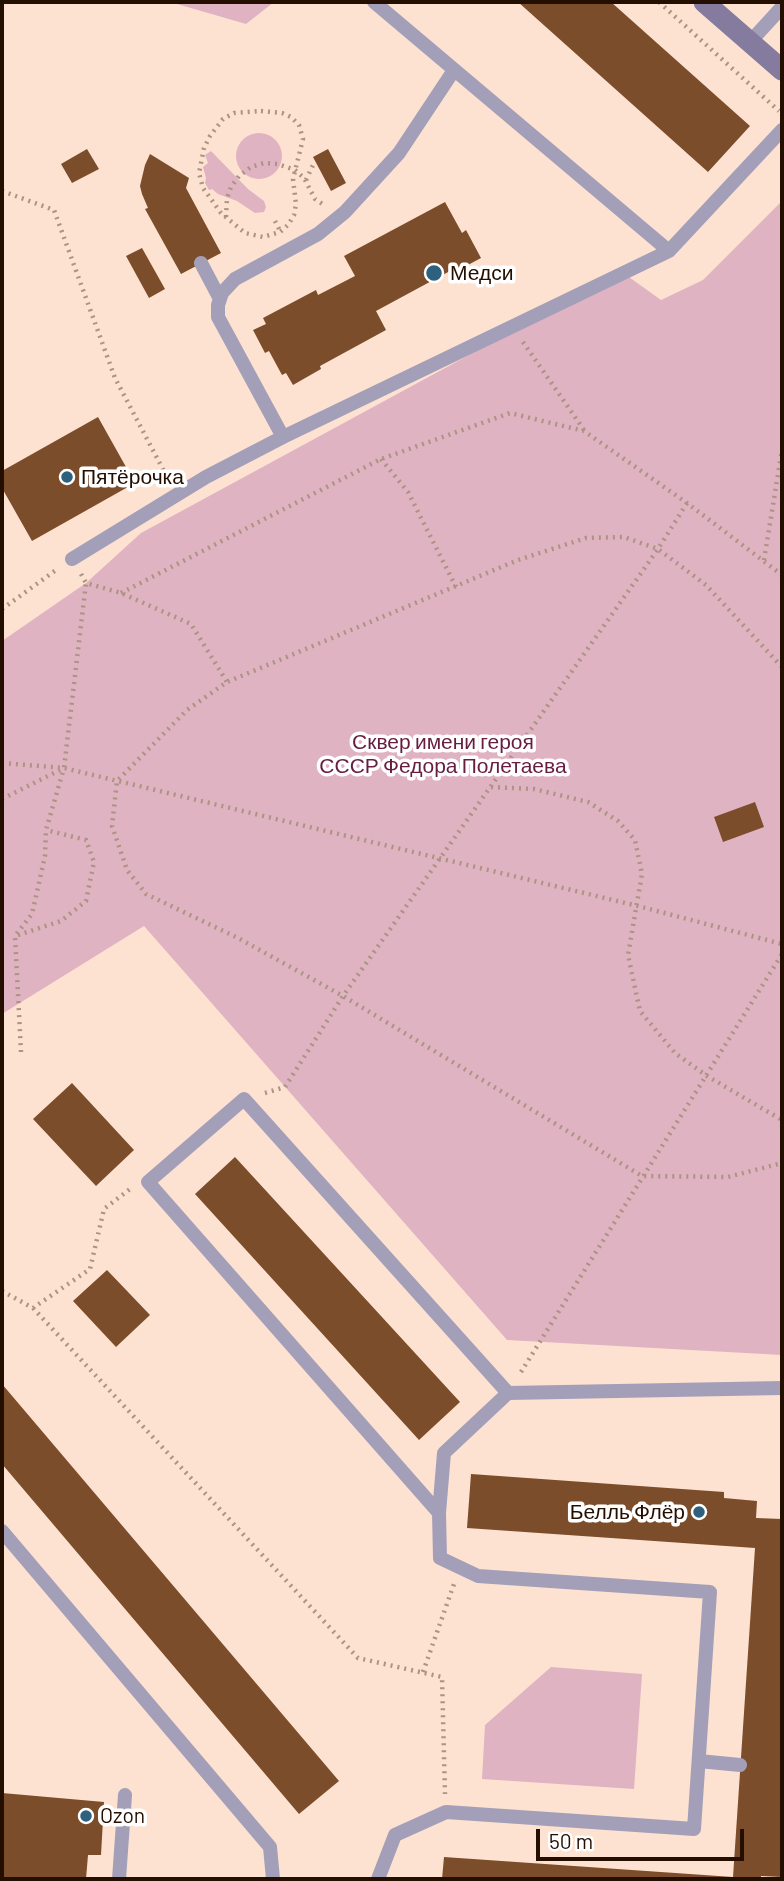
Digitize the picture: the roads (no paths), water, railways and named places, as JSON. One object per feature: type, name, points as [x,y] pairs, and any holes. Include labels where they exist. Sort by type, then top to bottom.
[{"type":"main road","points":[[704,2],[782,70]]},
{"type":"lane","points":[[374,2],[669,251]]},
{"type":"lane","points":[[750,42],[782,7]]},
{"type":"lane","points":[[283,437],[218,317],[220,299],[226,287],[235,279],[318,234],[345,212],[399,153],[454,70]]},
{"type":"lane","points":[[72,559],[206,477],[283,437],[669,251],[782,130]]},
{"type":"lane","points":[[201,263],[220,299]]},
{"type":"lane","points":[[439,1513],[148,1182],[244,1099],[508,1393]]},
{"type":"lane","points":[[378,1879],[395,1835],[446,1812],[694,1829],[710,1592],[478,1576],[440,1558],[439,1513],[444,1453],[508,1393],[782,1388]]},
{"type":"lane","points":[[2,1531],[270,1847],[273,1879]]},
{"type":"lane","points":[[699,1761],[740,1765]]},
{"type":"lane","points":[[119,1879],[125,1795]]},
{"type":"place","name":"Медси","points":[[434,273]]},
{"type":"place","name":"Пятёрочка","points":[[67,477]]},
{"type":"place","name":"Белль Флёр","points":[[699,1512]]},
{"type":"place","name":"Ozon","points":[[86,1816]]},
{"type":"park label","name":"Сквер имени героя СССР Федора Полетаева","points":[[443,754]]}]
